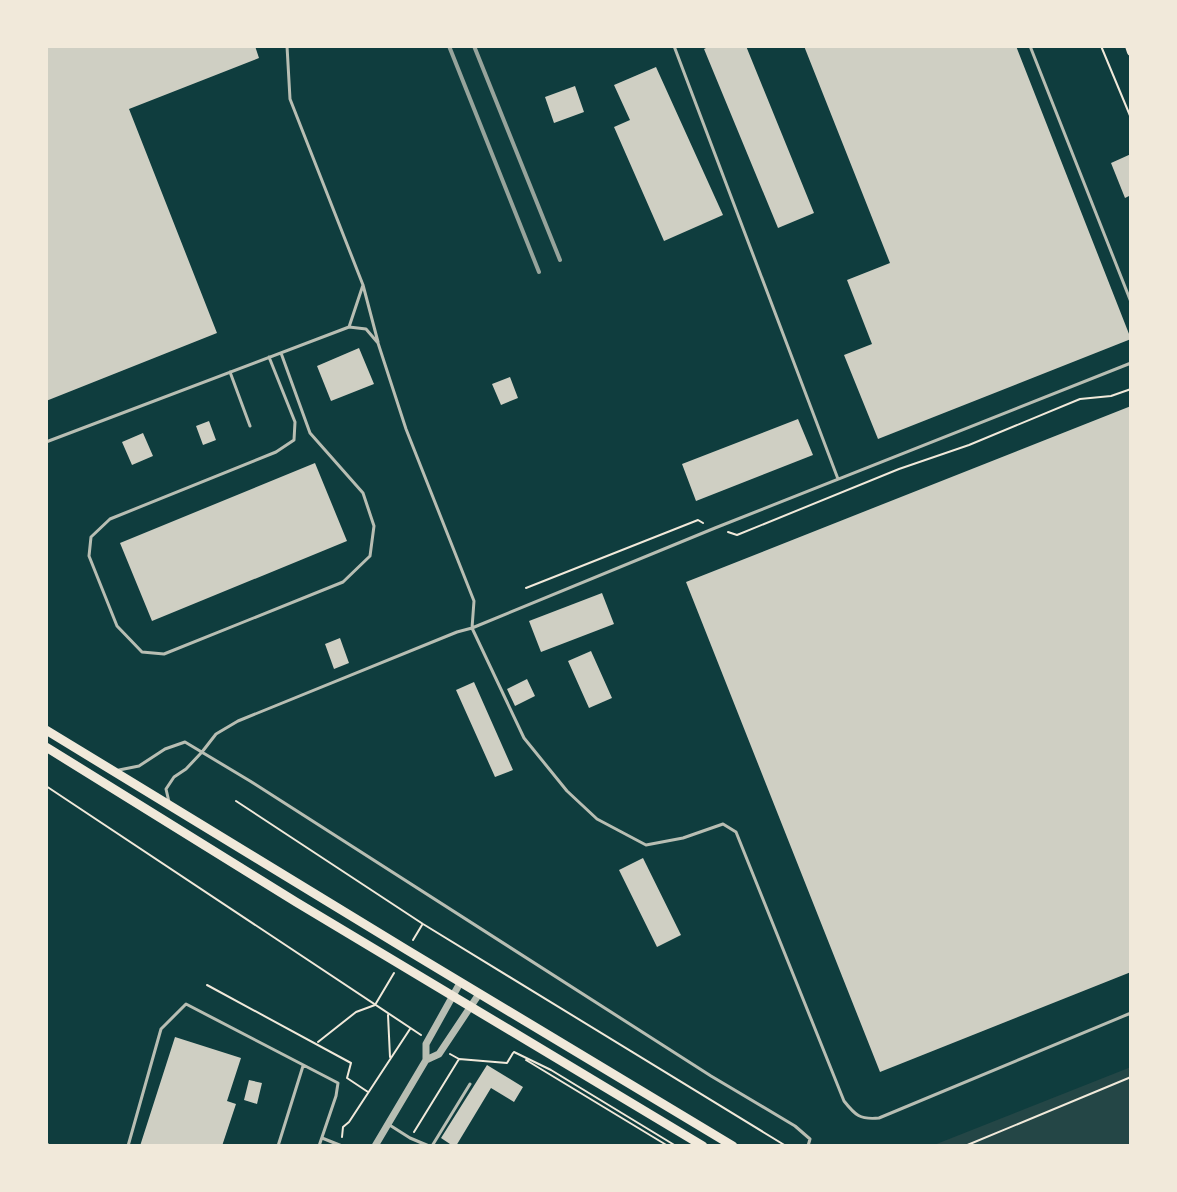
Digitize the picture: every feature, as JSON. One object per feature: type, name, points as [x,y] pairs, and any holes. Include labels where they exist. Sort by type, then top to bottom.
[{"type":"main road","points":[[1129,46],[1131,52]]},
{"type":"main road","points":[[46,730],[733,1146]]},
{"type":"main road","points":[[46,747],[703,1146]]},
{"type":"street","points":[[375,1146],[426,1060],[426,1044],[460,983]]},
{"type":"street","points":[[426,1060],[439,1054],[479,994]]},
{"type":"lane","points":[[287,46],[290,99],[363,285],[406,429],[474,601],[472,628],[524,738],[567,791],[597,819],[646,845],[683,838],[723,824],[736,832],[844,1101],[854,1113],[867,1119],[879,1118],[1131,1013]]},
{"type":"lane","points":[[674,46],[838,479]]},
{"type":"lane","points":[[1030,46],[1131,302]]},
{"type":"lane","points":[[349,327],[363,285]]},
{"type":"lane","points":[[46,442],[349,327],[366,329],[378,343]]},
{"type":"lane","points":[[269,357],[295,422],[294,440],[276,452],[110,519],[91,537],[89,556],[117,626],[142,652],[164,654],[343,582],[370,556],[374,526],[363,493],[310,433],[281,353]]},
{"type":"lane","points":[[169,805],[166,789],[174,777],[186,769],[216,734],[238,721],[1131,363]]},
{"type":"lane","points":[[230,372],[250,426]]},
{"type":"lane","points":[[112,771],[139,766],[165,749],[185,742],[711,1076],[795,1126],[810,1139],[808,1146]]},
{"type":"lane","points":[[128,1146],[161,1029],[186,1004],[338,1083],[339,1089],[319,1146]]},
{"type":"lane","points":[[278,1146],[303,1066]]},
{"type":"lane","points":[[388,1124],[410,1138],[431,1146],[470,1084]]},
{"type":"lane","points":[[322,1138],[342,1146]]},
{"type":"lane","points":[[441,1146],[450,1146]]},
{"type":"path","points":[[1101,46],[1131,118]]},
{"type":"path","points":[[46,786],[429,1040]]},
{"type":"path","points":[[236,801],[435,931],[786,1146]]},
{"type":"path","points":[[207,985],[351,1063],[347,1078],[368,1092]]},
{"type":"path","points":[[316,1044],[356,1012],[375,1005]]},
{"type":"path","points":[[388,1013],[390,1058]]},
{"type":"path","points":[[342,1146],[343,1127],[411,1028]]},
{"type":"path","points":[[442,1049],[459,1059],[507,1063],[514,1052]]},
{"type":"path","points":[[514,1052],[668,1146]]},
{"type":"path","points":[[514,1052],[551,1070],[676,1146]]},
{"type":"path","points":[[410,1138],[459,1059]]},
{"type":"path","points":[[965,1146],[1131,1077]]},
{"type":"shaded area","points":[[1131,1067],[1131,1146],[933,1146],[934,1145]]},
{"type":"building","points":[[46,46],[255,46],[259,58],[129,109],[217,333],[46,401]]},
{"type":"building","points":[[710,46],[746,46],[814,213],[778,228],[704,49]]},
{"type":"building","points":[[804,46],[1016,46],[1131,339],[878,439],[844,355],[872,344],[847,280],[890,263]]},
{"type":"building","points":[[656,67],[723,215],[664,241],[614,127],[630,120],[614,85]]},
{"type":"building","points":[[575,86],[584,112],[554,123],[545,97]]},
{"type":"building","points":[[1131,154],[1131,195],[1125,198],[1111,163]]},
{"type":"building","points":[[359,348],[374,384],[331,401],[317,366]]},
{"type":"building","points":[[510,377],[518,398],[501,405],[492,384]]},
{"type":"building","points":[[1131,406],[1131,972],[880,1072],[686,582]]},
{"type":"building","points":[[798,419],[813,455],[696,501],[682,464]]},
{"type":"building","points":[[209,421],[216,440],[203,445],[196,426]]},
{"type":"building","points":[[143,433],[153,456],[132,465],[122,442]]},
{"type":"building","points":[[315,463],[347,541],[152,621],[120,543]]},
{"type":"building","points":[[602,593],[614,624],[541,652],[529,621]]},
{"type":"building","points":[[340,638],[349,663],[334,669],[325,644]]},
{"type":"building","points":[[591,651],[612,698],[589,708],[568,661]]},
{"type":"building","points":[[527,679],[535,696],[515,706],[507,689]]},
{"type":"building","points":[[474,682],[513,770],[495,777],[456,690]]},
{"type":"building","points":[[643,858],[681,935],[657,947],[619,870]]},
{"type":"building","points":[[175,1037],[241,1058],[227,1101],[236,1104],[222,1146],[140,1146]]},
{"type":"building","points":[[487,1065],[523,1087],[514,1102],[491,1088],[456,1146],[453,1146],[441,1138]]},
{"type":"building","points":[[249,1080],[262,1083],[257,1104],[244,1100]]},
{"type":"railway","points":[[449,46],[539,272]]},
{"type":"railway","points":[[474,46],[560,260]]}]
